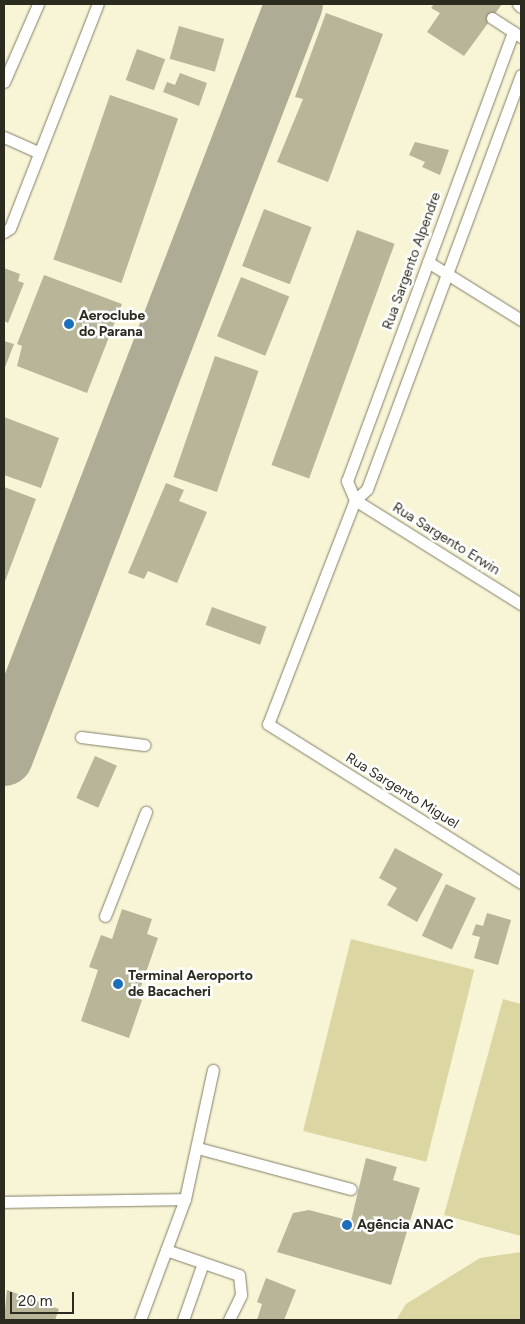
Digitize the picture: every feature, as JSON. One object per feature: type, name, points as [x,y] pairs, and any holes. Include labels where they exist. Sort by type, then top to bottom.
[{"type":"lane","points":[[4,82],[38,4]]},
{"type":"lane","points":[[4,232],[10,228],[37,152],[98,4]]},
{"type":"lane","points":[[518,4],[521,7]]},
{"type":"lane","points":[[492,18],[517,34]]},
{"type":"lane","name":"Rua Sargento Alpendre","points":[[354,500],[347,480],[473,140],[517,34]]},
{"type":"lane","points":[[354,500],[367,490],[521,75]]},
{"type":"lane","points":[[4,137],[37,152]]},
{"type":"lane","points":[[473,140],[494,147]]},
{"type":"lane","points":[[428,262],[521,320]]},
{"type":"lane","points":[[380,392],[400,399]]},
{"type":"lane","name":"Rua Sargento Erwin","points":[[354,500],[521,604]]},
{"type":"lane","name":"Rua Sargento Miguel","points":[[354,500],[268,724],[521,883]]},
{"type":"lane","points":[[81,737],[144,745]]},
{"type":"lane","points":[[105,916],[146,812]]},
{"type":"lane","points":[[140,1320],[185,1199],[198,1148],[213,1070]]},
{"type":"lane","points":[[198,1148],[351,1189]]},
{"type":"lane","points":[[4,1202],[185,1199]]},
{"type":"lane","points":[[166,1250],[239,1275],[242,1282],[241,1295],[230,1320]]},
{"type":"lane","points":[[183,1320],[202,1263]]},
{"type":"shaded area","points":[[351,939],[474,970],[426,1162],[303,1131]]},
{"type":"shaded area","points":[[503,999],[521,1004],[521,1236],[444,1215]]},
{"type":"shaded area","points":[[521,1252],[521,1320],[396,1320],[406,1304],[480,1258]]},
{"type":"building","points":[[434,4],[502,4],[464,56],[427,32],[440,13],[431,8]]},
{"type":"building","points":[[326,13],[383,34],[328,182],[277,162],[303,99],[295,97]]},
{"type":"building","points":[[179,26],[224,39],[215,72],[170,59]]},
{"type":"building","points":[[137,49],[165,59],[154,90],[126,80]]},
{"type":"building","points":[[180,73],[207,83],[199,106],[163,92],[167,82],[175,85]]},
{"type":"building","points":[[110,95],[178,118],[121,283],[53,260]]},
{"type":"building","points":[[415,142],[449,150],[440,175],[422,167],[425,162],[409,155]]},
{"type":"building","points":[[264,209],[312,227],[290,284],[242,266]]},
{"type":"building","points":[[357,230],[395,244],[309,479],[271,465]]},
{"type":"building","points":[[4,268],[20,274],[18,281],[24,283],[8,323],[4,321]]},
{"type":"building","name":"Aeroclube do Parana","points":[[44,275],[122,304],[87,393],[17,366],[22,346],[17,344]]},
{"type":"building","points":[[241,277],[289,296],[265,356],[217,336]]},
{"type":"building","points":[[4,341],[14,344],[4,370]]},
{"type":"building","points":[[215,356],[258,371],[217,492],[173,477]]},
{"type":"building","points":[[4,417],[59,438],[41,488],[4,475]]},
{"type":"building","points":[[166,483],[184,490],[179,501],[207,512],[177,583],[148,571],[144,579],[128,573]]},
{"type":"building","points":[[4,487],[36,499],[4,584]]},
{"type":"building","points":[[212,607],[267,627],[260,645],[206,625]]},
{"type":"building","points":[[95,756],[117,766],[98,808],[76,798]]},
{"type":"building","points":[[395,848],[443,874],[417,922],[387,905],[397,888],[379,878]]},
{"type":"building","points":[[446,884],[476,898],[452,950],[422,936]]},
{"type":"building","name":"Terminal Aeroporto de Bacacheri","points":[[122,909],[152,919],[147,934],[158,938],[137,998],[142,1000],[129,1038],[81,1021],[98,970],[89,967],[101,935],[112,939]]},
{"type":"building","points":[[487,913],[511,920],[498,965],[474,958],[480,937],[472,935],[476,924],[483,926]]},
{"type":"building","name":"Agência ANAC","points":[[366,1158],[397,1167],[393,1180],[420,1188],[391,1285],[277,1252],[293,1213],[309,1210],[351,1221]]},
{"type":"building","points":[[266,1278],[296,1290],[284,1320],[257,1320],[262,1304],[257,1302]]},
{"type":"building","points":[[7,1290],[59,1309],[55,1320],[4,1320]]},
{"type":"taxiway","points":[[4,757],[294,4]]},
{"type":"place","name":"Aeroclube do Parana","points":[[69,324]]},
{"type":"place","name":"Terminal Aeroporto de Bacacheri","points":[[118,984]]},
{"type":"place","name":"Agência ANAC","points":[[347,1225]]}]
